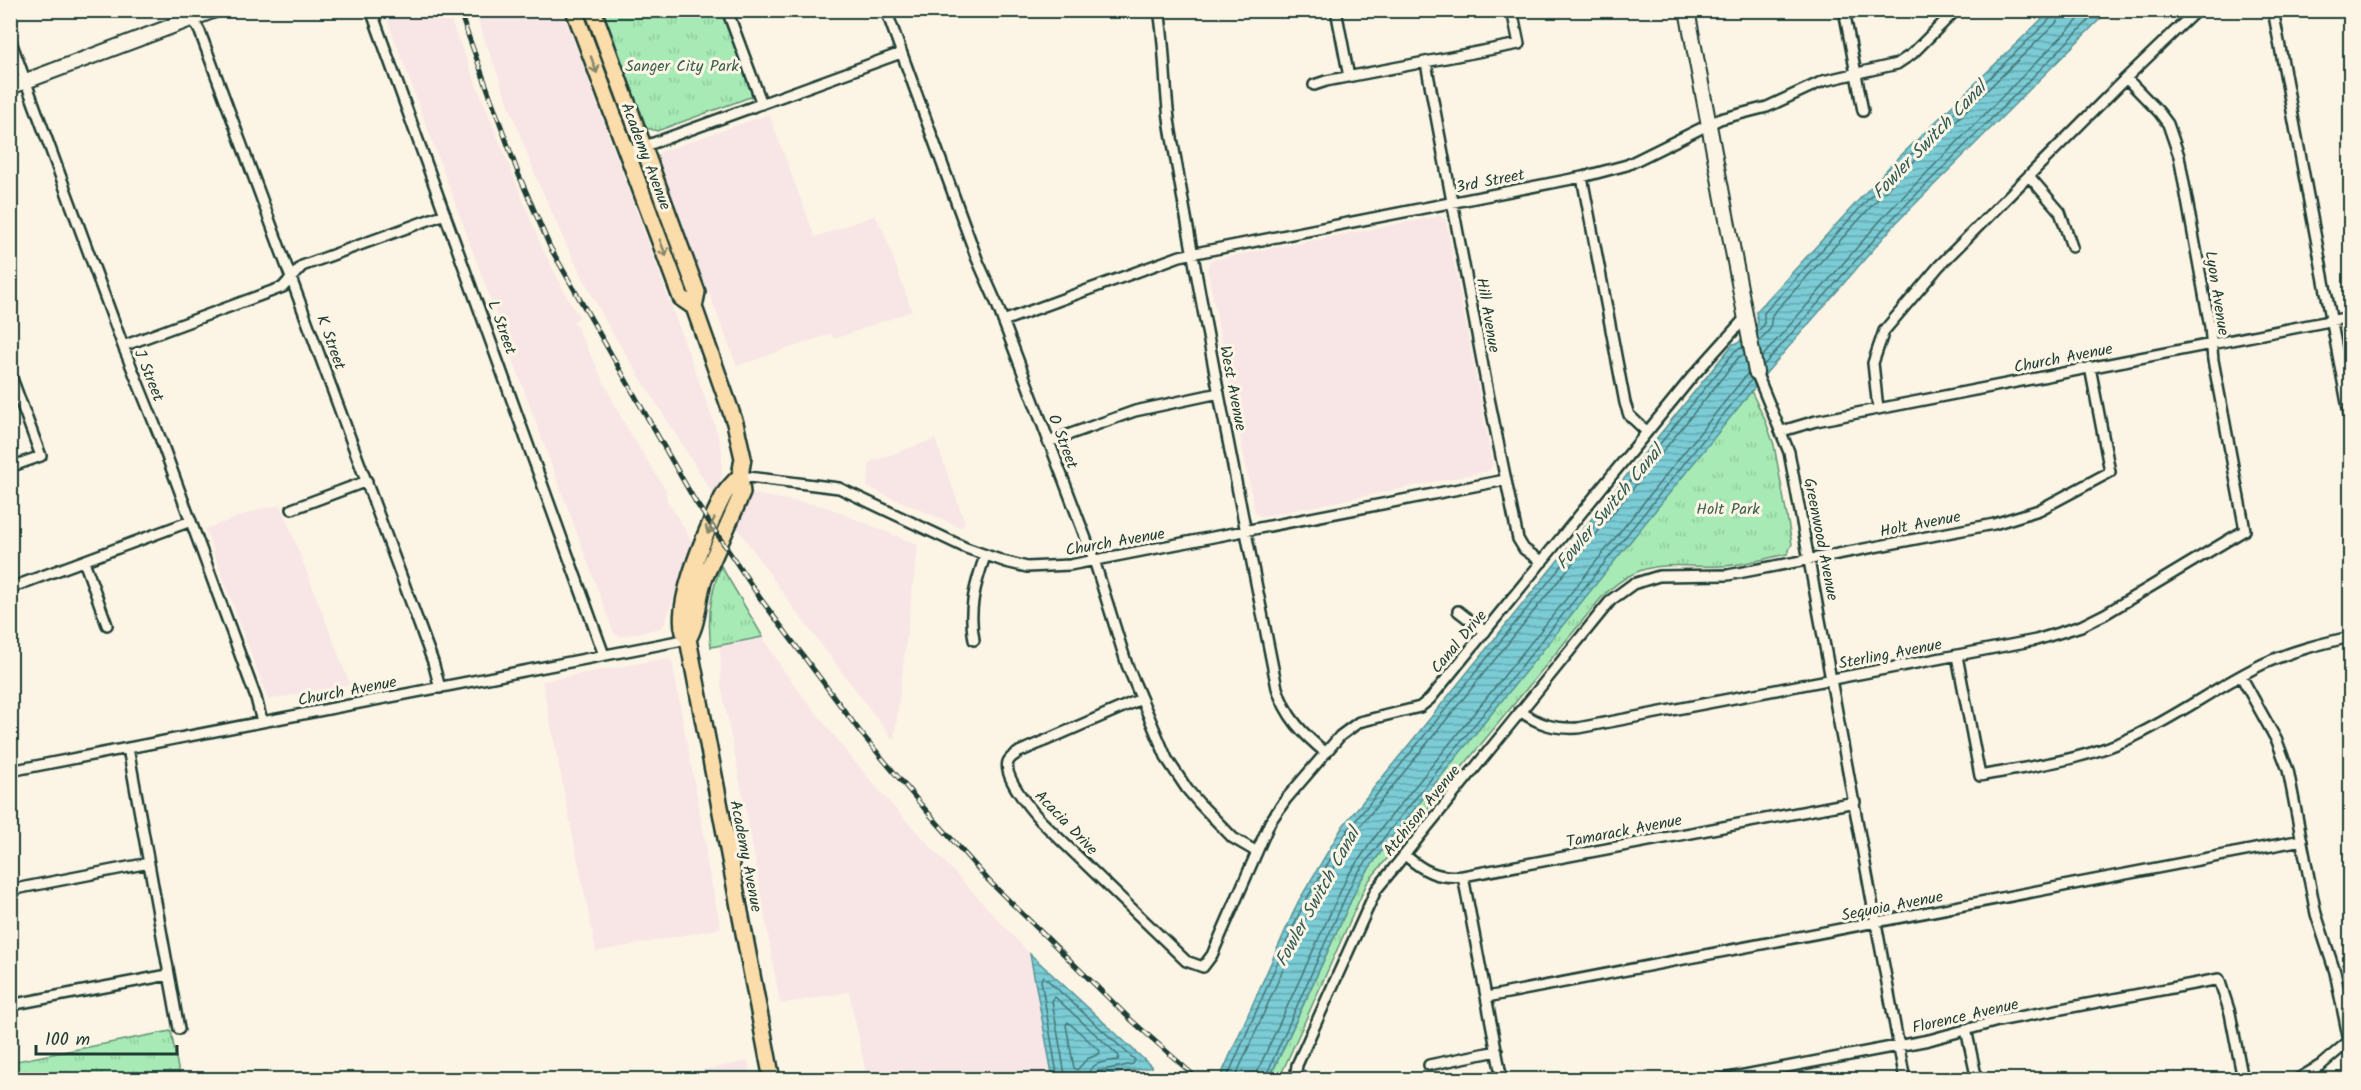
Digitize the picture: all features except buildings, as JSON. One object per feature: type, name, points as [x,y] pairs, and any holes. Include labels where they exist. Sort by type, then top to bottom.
[{"type":"main road","name":"Academy Avenue","points":[[574,10],[681,298],[694,307]]},
{"type":"main road","points":[[583,10],[585,16],[600,31]]},
{"type":"main road","name":"Academy Avenue","points":[[593,10],[697,292],[694,307],[738,434],[743,458],[740,476],[725,493],[690,576],[681,627],[688,639],[772,1080]]},
{"type":"street","points":[[10,87],[190,15],[215,10]]},
{"type":"street","name":"L Street","points":[[371,10],[604,655]]},
{"type":"street","points":[[727,10],[762,104]]},
{"type":"street","name":"O Street","points":[[886,10],[977,259],[1094,560],[1117,635],[1141,699],[1167,759],[1186,789],[1233,838],[1257,852]]},
{"type":"street","name":"West Avenue","points":[[1159,10],[1170,130],[1277,688],[1283,706],[1304,735],[1326,753]]},
{"type":"street","points":[[1336,10],[1349,77]]},
{"type":"street","points":[[1314,85],[1519,44],[1512,10]]},
{"type":"street","name":"Greenwood Avenue","points":[[1687,10],[1756,372],[1789,452],[1878,923],[1905,1080]]},
{"type":"street","points":[[1844,10],[1863,111]]},
{"type":"street","name":"3rd Street","points":[[1003,321],[1192,253],[1582,177],[1626,165],[1720,119],[1767,107],[1823,81],[1897,64],[1912,54],[1956,10]]},
{"type":"street","points":[[1878,409],[1874,363],[1884,331],[1939,266],[2197,10]]},
{"type":"street","points":[[2273,10],[2350,419]]},
{"type":"street","name":"K Street","points":[[190,15],[200,32],[291,276],[433,662],[440,688]]},
{"type":"street","name":"J Street","points":[[10,39],[123,346],[191,521],[256,698],[262,722]]},
{"type":"street","points":[[626,153],[901,53]]},
{"type":"street","name":"Hill Avenue","points":[[1426,63],[1505,480],[1520,544],[1542,562]]},
{"type":"street","name":"Lyon Avenue","points":[[2126,78],[2159,112],[2174,138],[2245,530]]},
{"type":"street","points":[[2029,176],[2060,212],[2072,247]]},
{"type":"street","points":[[1582,177],[1625,403],[1629,415],[1647,432]]},
{"type":"street","points":[[123,346],[282,287],[302,266],[445,214]]},
{"type":"street","name":"Canal Drive","points":[[1203,967],[1212,955],[1278,810],[1340,736],[1359,722],[1420,707],[1430,699],[1647,432],[1746,317]]},
{"type":"street","name":"Church Avenue","points":[[1782,431],[1816,421],[2350,317]]},
{"type":"street","name":"Holt Avenue","points":[[1621,590],[1659,576],[1728,575],[2015,518],[2038,510],[2110,472],[2090,367]]},
{"type":"street","points":[[10,373],[41,456],[10,467]]},
{"type":"street","points":[[1048,442],[1135,411],[1219,393]]},
{"type":"street","name":"Church Avenue","points":[[740,476],[839,488],[985,556],[1027,567],[1070,565],[1505,480]]},
{"type":"street","points":[[292,509],[367,481]]},
{"type":"street","points":[[10,588],[191,521]]},
{"type":"street","name":"Sterling Avenue","points":[[1520,711],[1546,726],[1562,729],[1578,728],[2036,640],[2081,626],[2105,614],[2245,530]]},
{"type":"street","points":[[974,640],[971,604],[985,556]]},
{"type":"street","points":[[84,561],[107,626]]},
{"type":"street","name":"Atchison Avenue","points":[[1295,1080],[1297,1065],[1376,890],[1621,590]]},
{"type":"street","points":[[1458,611],[1485,632]]},
{"type":"street","points":[[1957,656],[1980,776],[2070,759],[2114,746],[2241,676],[2286,655],[2350,638]]},
{"type":"street","name":"Church Avenue","points":[[10,771],[688,639]]},
{"type":"street","points":[[2241,676],[2282,753],[2292,788],[2316,914],[2335,972],[2349,1041],[2321,1065],[2296,1080]]},
{"type":"street","name":"Acacia Drive","points":[[1141,699],[1019,752],[1007,763],[1008,770],[1023,799],[1041,821],[1186,961],[1203,967]]},
{"type":"street","points":[[128,748],[179,1029]]},
{"type":"street","name":"Tamarack Avenue","points":[[1405,855],[1421,869],[1433,875],[1449,878],[1855,802]]},
{"type":"street","name":"Sequoia Avenue","points":[[1487,997],[2302,840]]},
{"type":"street","points":[[10,890],[149,863]]},
{"type":"street","points":[[1463,876],[1502,1080]]},
{"type":"street","points":[[10,1005],[168,975]]},
{"type":"street","name":"Florence Avenue","points":[[1718,1080],[1899,1045],[1998,1021],[2219,979],[2230,1012],[2243,1080]]},
{"type":"street","points":[[1966,1029],[1977,1080]]},
{"type":"street","points":[[1429,1065],[1497,1051]]},
{"type":"shaded area","points":[[384,11],[447,11],[542,247],[580,317],[574,321],[624,423],[666,490],[666,498],[694,544],[665,624],[661,628],[620,637],[614,634]]},
{"type":"shaded area","points":[[474,11],[563,11],[714,422],[722,449],[722,475],[716,499],[608,326],[567,247],[535,175]]},
{"type":"shaded area","points":[[769,114],[815,237],[875,215],[884,232],[912,311],[834,339],[831,334],[737,366],[657,159],[660,152]]},
{"type":"shaded area","points":[[1439,216],[1446,220],[1493,465],[1489,471],[1261,517],[1255,513],[1207,268],[1211,260]]},
{"type":"shaded area","points":[[935,439],[965,522],[962,528],[867,487],[870,462]]},
{"type":"shaded area","points":[[752,494],[824,506],[918,545],[894,741],[792,606],[736,526],[748,496]]},
{"type":"shaded area","points":[[281,505],[350,684],[268,700],[205,529],[260,509]]},
{"type":"shaded area","points":[[763,637],[786,674],[850,756],[892,805],[1030,954],[1053,1079],[867,1079],[849,992],[780,1004],[750,832],[721,686],[720,646]]},
{"type":"shaded area","points":[[667,658],[672,661],[707,851],[705,852],[721,928],[596,952],[542,681]]},
{"type":"shaded area","points":[[748,1061],[752,1079],[658,1079]]},
{"type":"green space","name":"Sanger City Park","points":[[603,11],[722,11],[753,96],[657,131],[646,128]]},
{"type":"green space","name":"Holt Park","points":[[1751,391],[1774,445],[1792,544],[1787,554],[1730,565],[1658,566],[1645,569],[1617,584],[1602,597],[1367,883],[1279,1079],[1269,1080],[1360,881],[1391,838]]},
{"type":"green space","points":[[721,566],[763,637],[711,647],[710,606]]},
{"type":"green space","points":[[171,1031],[180,1079],[11,1079],[11,1062]]},
{"type":"water","name":"Fowler Switch Canal","points":[[2050,11],[2108,11],[1896,223],[1767,372],[1391,838],[1360,881],[1269,1079],[1219,1080],[1298,902],[1343,826],[1733,344],[1738,343],[1758,323],[1756,312],[1889,167]]},
{"type":"water","points":[[1030,954],[1152,1067],[1085,1079],[1053,1079]]},
{"type":"railway","points":[[459,10],[518,173],[550,247],[695,501],[760,598],[861,733],[989,881],[1130,1019],[1199,1080]]}]
